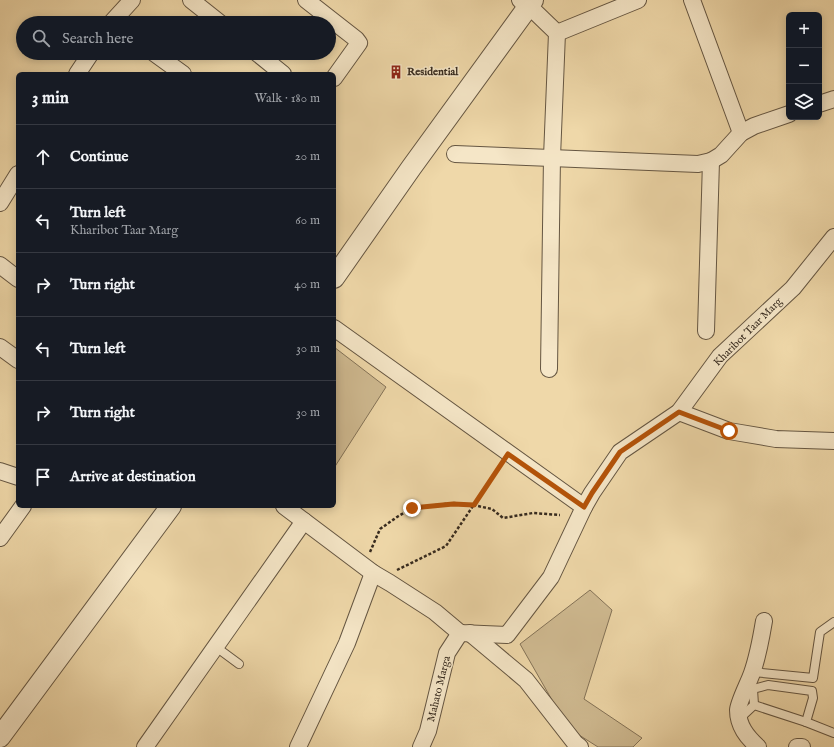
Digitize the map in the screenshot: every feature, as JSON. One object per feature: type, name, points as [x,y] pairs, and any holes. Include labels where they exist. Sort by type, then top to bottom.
[{"type":"street","points":[[118,16],[132,0]]},
{"type":"street","points":[[192,0],[211,16]]},
{"type":"street","points":[[306,0],[327,16]]},
{"type":"street","points":[[558,33],[638,0]]},
{"type":"street","points":[[692,0],[741,133]]},
{"type":"street","points":[[336,275],[527,2],[558,33],[552,158],[549,369]]},
{"type":"street","points":[[336,23],[359,43],[336,75]]},
{"type":"street","points":[[78,72],[86,60]]},
{"type":"street","points":[[164,60],[180,72]]},
{"type":"street","points":[[266,60],[281,72]]},
{"type":"street","points":[[822,103],[834,99]]},
{"type":"street","points":[[455,154],[698,164],[711,161],[721,155],[741,133],[754,126],[786,115]]},
{"type":"street","points":[[706,331],[711,161]]},
{"type":"street","points":[[0,203],[12,183]]},
{"type":"street","name":"Kharibot Taar Marg","points":[[465,633],[507,635],[551,577],[584,507],[620,452],[679,412],[720,356],[793,288],[834,237]]},
{"type":"street","points":[[0,265],[16,277]]},
{"type":"street","points":[[336,329],[584,507]]},
{"type":"street","points":[[0,347],[16,359]]},
{"type":"street","points":[[679,412],[729,431],[776,439],[834,441]]},
{"type":"street","points":[[0,471],[16,476]]},
{"type":"street","points":[[0,537],[22,508]]},
{"type":"street","points":[[0,737],[170,508]]},
{"type":"street","points":[[287,508],[373,572],[465,633],[526,680],[575,743],[580,747]]},
{"type":"street","points":[[148,746],[304,521]]},
{"type":"street","points":[[298,747],[347,643],[373,572]]},
{"type":"street","points":[[758,747],[747,736],[738,719],[738,708],[753,672],[758,655],[764,622]]},
{"type":"street","name":"Mahato Marga","points":[[421,747],[428,731],[446,653],[465,633]]},
{"type":"street","points":[[797,747],[802,747]]},
{"type":"lane","points":[[753,672],[813,678],[820,632],[834,622]]},
{"type":"lane","points":[[216,646],[239,664]]},
{"type":"lane","points":[[754,705],[753,689],[768,685],[812,691],[812,698],[806,722]]},
{"type":"lane","points":[[738,719],[754,705]]},
{"type":"lane","points":[[754,705],[834,733]]},
{"type":"path","points":[[508,454],[474,505],[446,546],[373,572],[380,529],[412,508],[453,504],[474,505],[492,509],[503,518],[533,513],[560,515]]},
{"type":"shaded area","points":[[336,349],[386,387],[336,465]]},
{"type":"shaded area","points":[[590,590],[612,610],[584,699],[642,738],[633,747],[598,747],[568,728],[520,644]]},
{"type":"place","name":"Residential","points":[[396,72]]},
{"type":"route","points":[[412,508],[453,504],[474,505],[508,454],[584,507],[620,452],[679,412],[729,431]]}]
